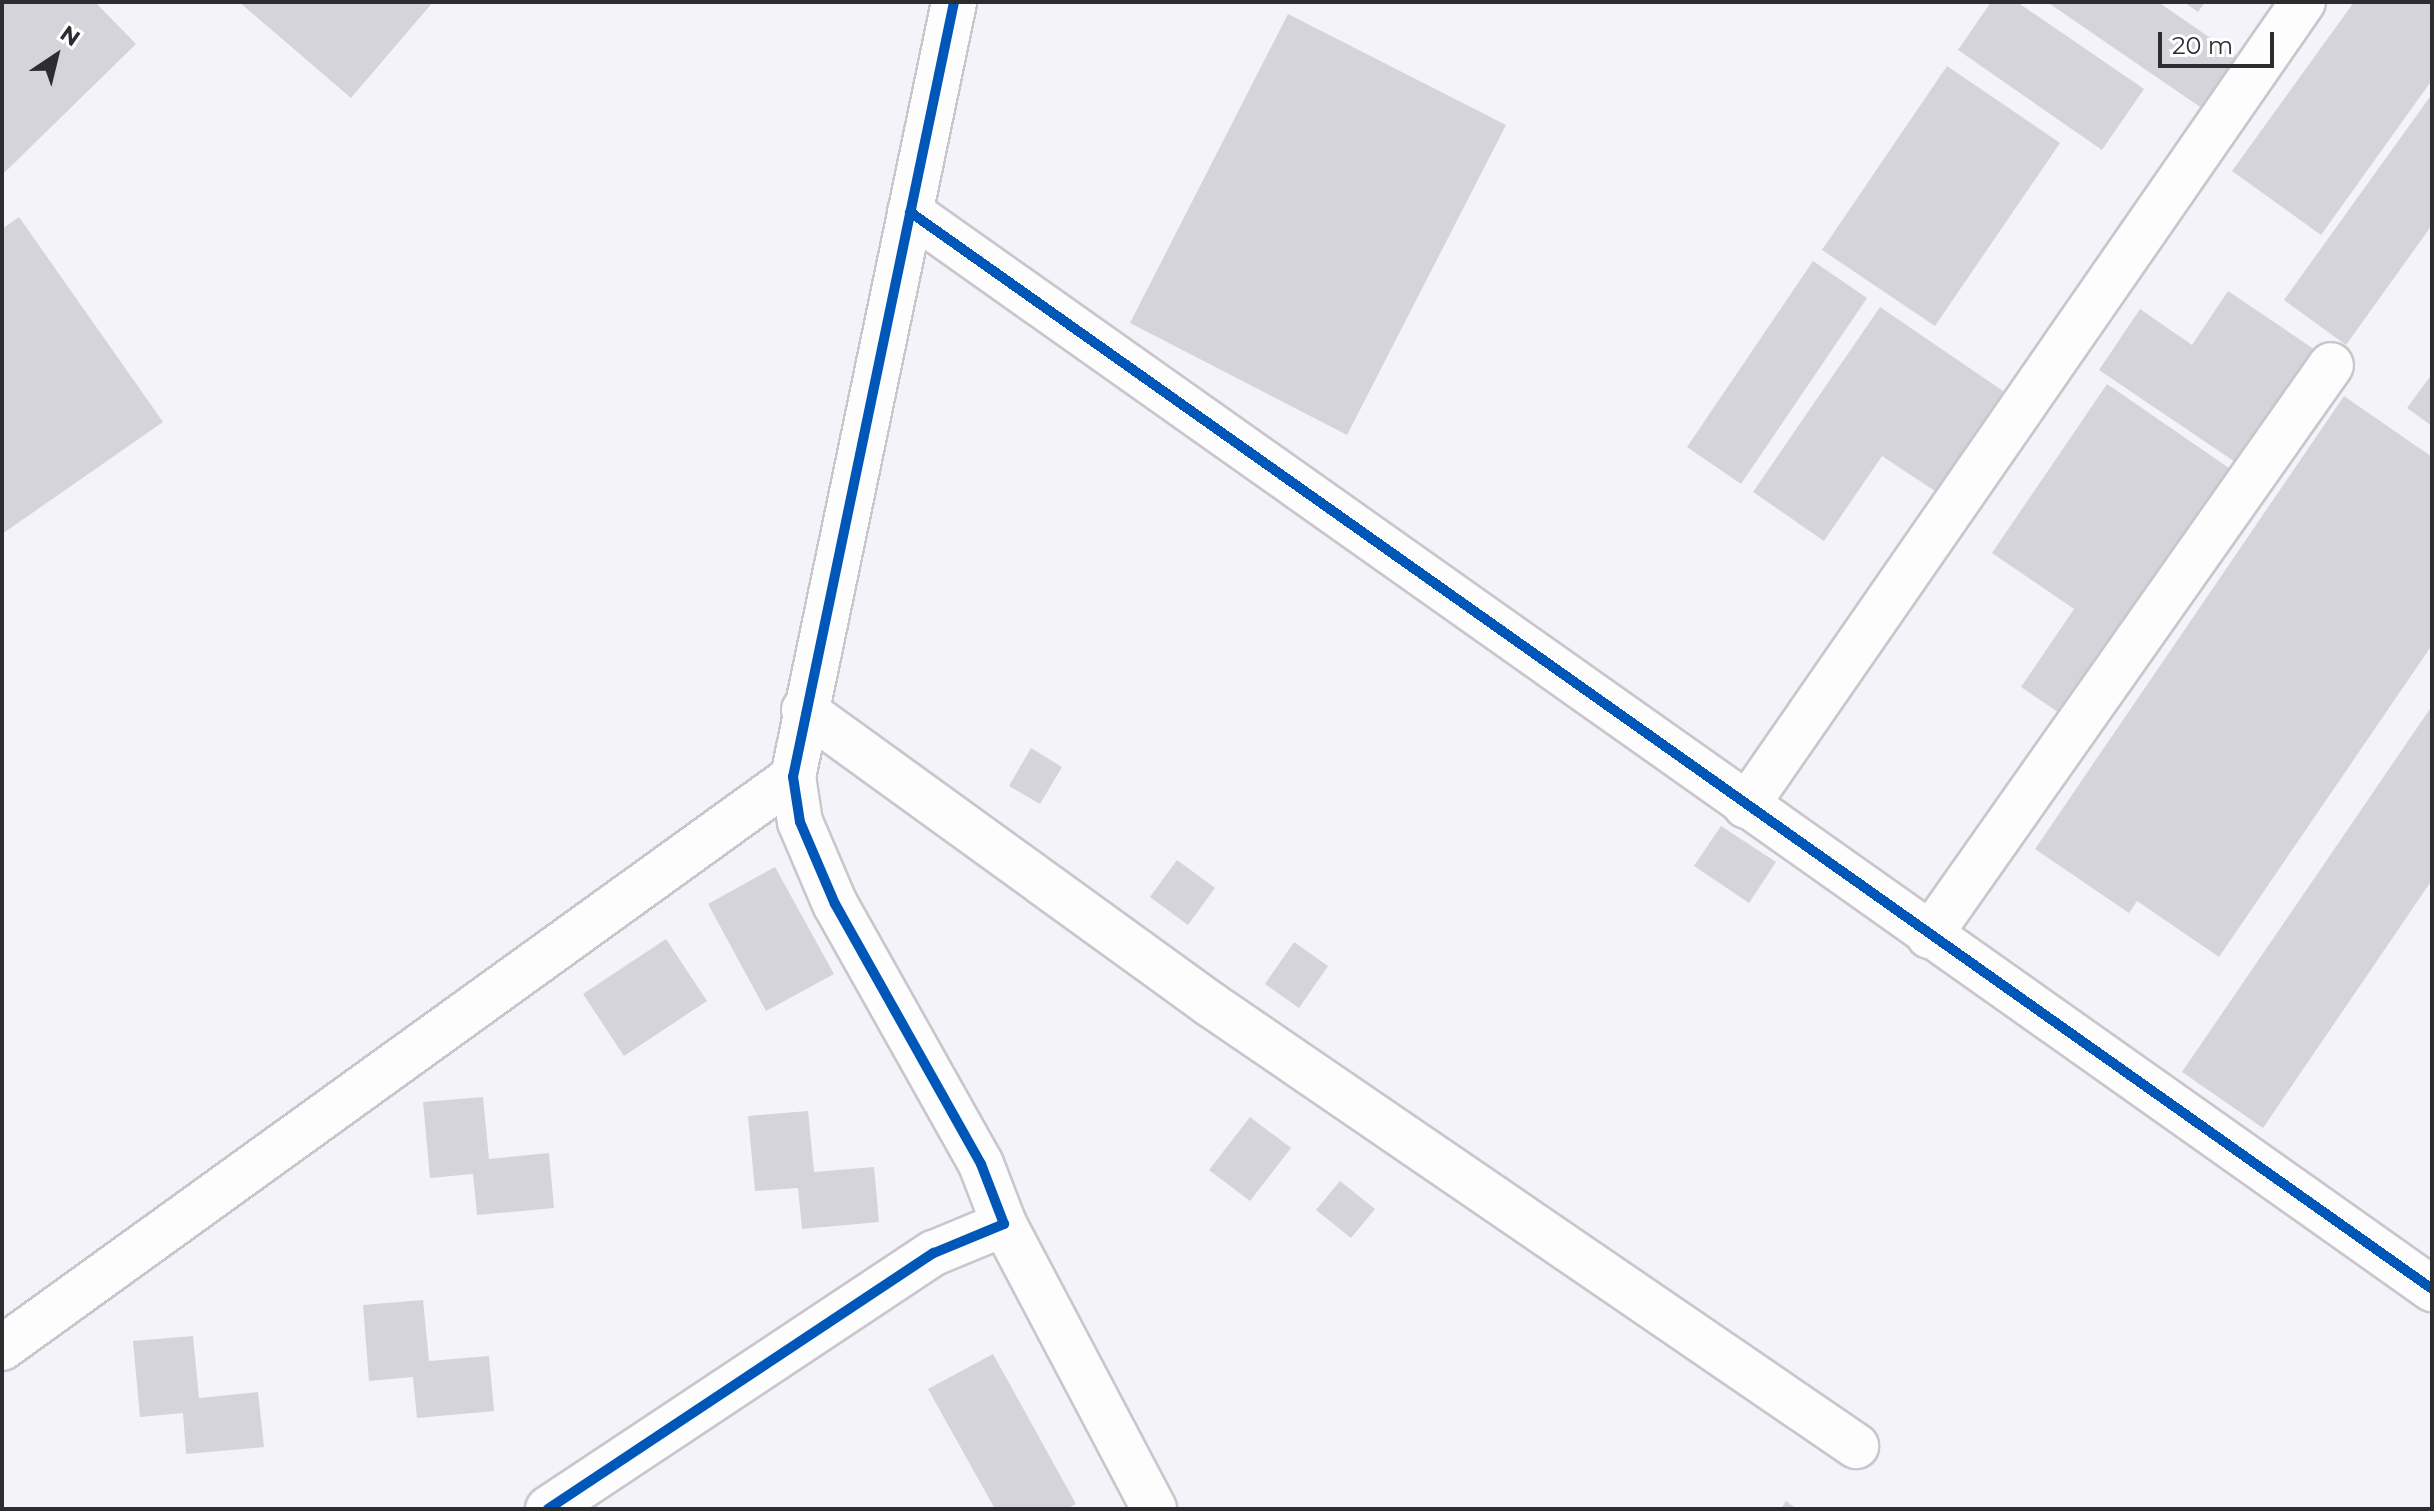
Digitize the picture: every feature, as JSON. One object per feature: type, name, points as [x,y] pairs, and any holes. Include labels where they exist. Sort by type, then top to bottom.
[{"type":"street","points":[[954,2],[804,710],[793,777],[800,822],[835,904],[981,1164],[1004,1224],[1154,1509]]},
{"type":"street","points":[[1746,806],[2303,2]]},
{"type":"street","points":[[910,212],[2432,1289]]},
{"type":"street","points":[[1929,936],[2331,365]]},
{"type":"street","points":[[804,710],[1210,1004],[1856,1446]]},
{"type":"street","points":[[2,1348],[793,777]]},
{"type":"street","points":[[548,1509],[934,1253],[1004,1224]]},
{"type":"building","points":[[2,2],[95,2],[136,44],[2,175]]},
{"type":"building","points":[[239,2],[433,2],[351,98]]},
{"type":"building","points":[[1991,2],[2017,2],[2144,89],[2102,150],[1958,50]]},
{"type":"building","points":[[2047,2],[2158,2],[2241,59],[2206,111]]},
{"type":"building","points":[[2184,2],[2205,2],[2198,12]]},
{"type":"building","points":[[2354,2],[2432,2],[2432,80],[2321,235],[2232,171]]},
{"type":"building","points":[[1288,14],[1506,125],[1347,435],[1130,323]]},
{"type":"building","points":[[1947,66],[2060,143],[1935,326],[1822,250]]},
{"type":"building","points":[[2432,94],[2432,225],[2346,345],[2284,300]]},
{"type":"building","points":[[19,217],[163,422],[2,534],[2,229]]},
{"type":"building","points":[[1813,261],[1867,298],[1741,484],[1687,447]]},
{"type":"building","points":[[2228,291],[2327,358],[2250,472],[2099,370],[2140,309],[2192,345]]},
{"type":"building","points":[[1880,307],[2009,395],[1941,495],[1882,456],[1824,541],[1753,492]]},
{"type":"building","points":[[2432,374],[2432,426],[2407,408]]},
{"type":"building","points":[[2107,384],[2245,479],[2077,725],[2021,687],[2074,609],[1992,553]]},
{"type":"building","points":[[2344,396],[2432,457],[2432,645],[2219,957],[2137,901],[2129,913],[2035,849]]},
{"type":"building","points":[[2432,706],[2432,880],[2263,1128],[2182,1072]]},
{"type":"building","points":[[1031,748],[1062,767],[1040,804],[1009,786]]},
{"type":"building","points":[[1721,826],[1776,862],[1749,903],[1694,866]]},
{"type":"building","points":[[1177,860],[1215,888],[1188,925],[1150,897]]},
{"type":"building","points":[[775,867],[834,974],[766,1011],[708,904]]},
{"type":"building","points":[[666,939],[707,1001],[624,1056],[583,994]]},
{"type":"building","points":[[1294,942],[1328,966],[1299,1008],[1265,984]]},
{"type":"building","points":[[483,1097],[489,1159],[549,1153],[554,1208],[477,1215],[473,1174],[430,1178],[423,1102]]},
{"type":"building","points":[[808,1111],[814,1172],[874,1167],[879,1222],[802,1229],[798,1188],[755,1191],[748,1116]]},
{"type":"building","points":[[1250,1117],[1291,1148],[1250,1201],[1209,1170]]},
{"type":"building","points":[[1340,1181],[1375,1209],[1351,1238],[1316,1210]]},
{"type":"building","points":[[423,1300],[429,1361],[489,1356],[494,1411],[417,1418],[413,1377],[369,1381],[363,1305]]},
{"type":"building","points":[[193,1336],[199,1398],[258,1392],[264,1447],[186,1454],[183,1413],[140,1417],[133,1341]]},
{"type":"building","points":[[993,1354],[1076,1504],[1066,1509],[995,1509],[928,1389]]},
{"type":"building","points":[[1786,1501],[1797,1509],[1781,1509]]},
{"type":"cycle path","points":[[548,1509],[934,1253],[1004,1224],[981,1164],[835,904],[800,822],[793,777],[954,2]]},
{"type":"cycle path","points":[[910,212],[2432,1289]]}]
